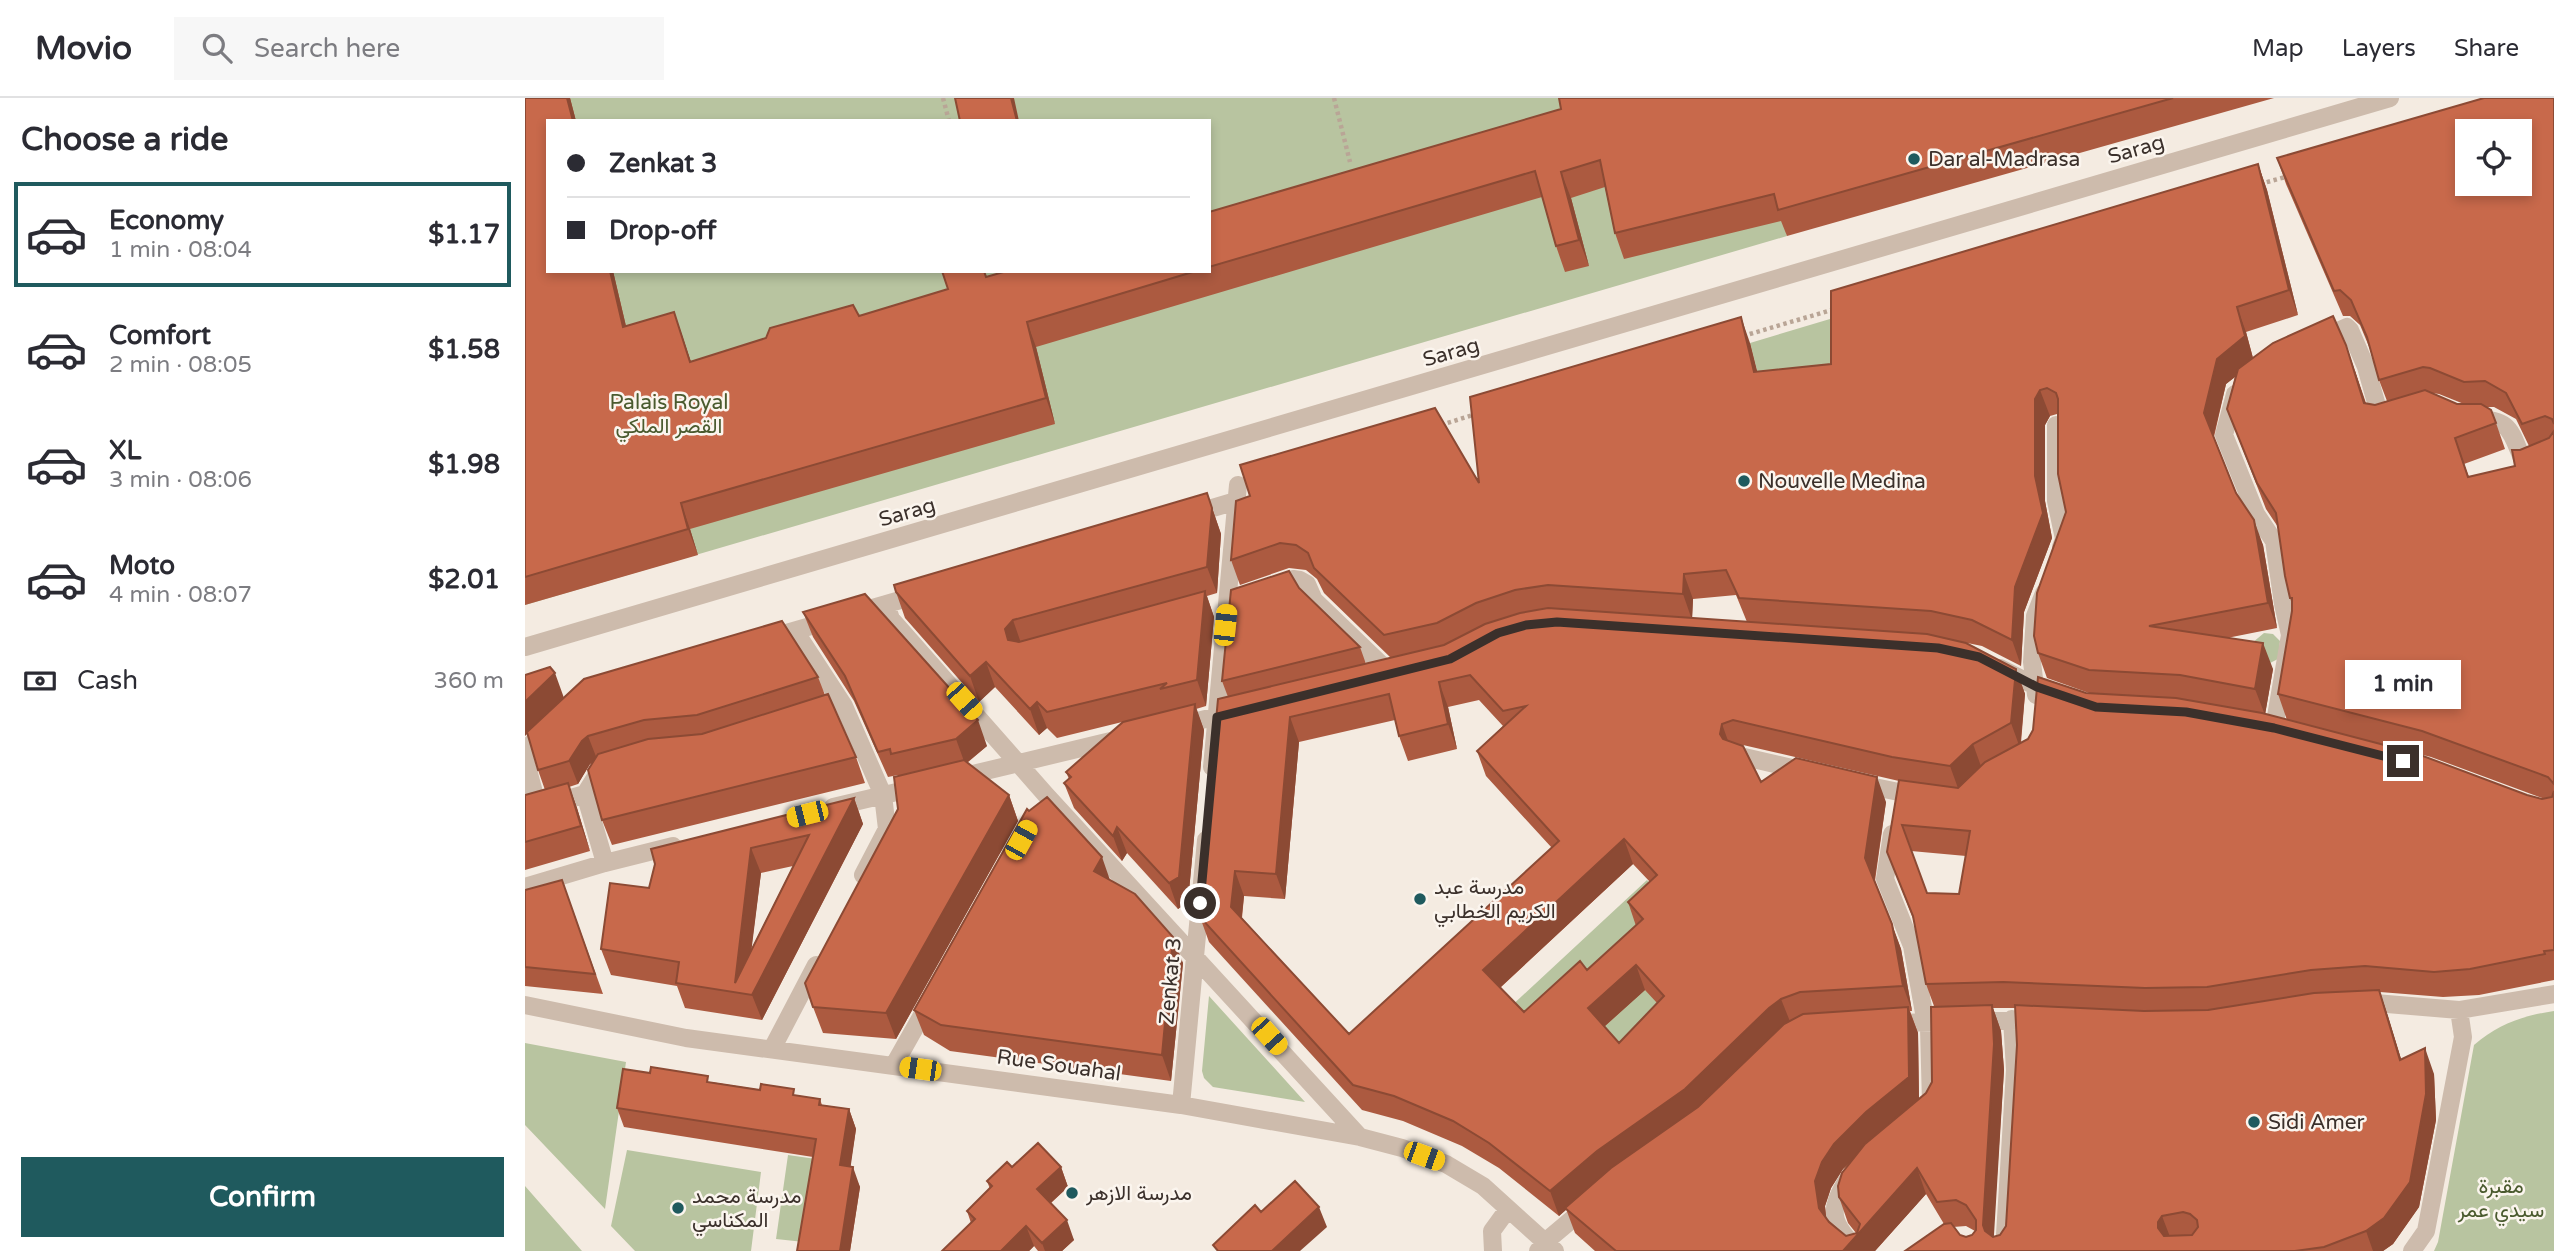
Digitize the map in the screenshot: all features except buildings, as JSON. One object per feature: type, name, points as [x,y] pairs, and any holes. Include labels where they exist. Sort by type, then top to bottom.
[{"type":"street","name":"Sarag","points":[[525,647],[2389,98]]},
{"type":"street","points":[[2300,348],[2347,327],[2366,368],[2381,420],[2402,414]]},
{"type":"street","points":[[2247,381],[2237,388],[2224,435],[2256,514],[2274,541],[2290,635],[2274,728]]},
{"type":"street","points":[[2459,414],[2471,419],[2494,418],[2509,428],[2525,465],[2554,453]]},
{"type":"street","points":[[2035,714],[2037,687],[2032,662],[2035,616],[2064,538],[2056,501],[2056,425]]},
{"type":"street","points":[[1171,520],[1237,493],[1234,600],[1217,717],[1211,783]]},
{"type":"street","points":[[1234,600],[1293,579],[1307,584],[1314,600],[1397,672],[1364,680]]},
{"type":"street","points":[[756,642],[938,589]]},
{"type":"street","points":[[886,604],[891,619],[1018,763],[1043,801],[1195,956],[1360,1137]]},
{"type":"street","points":[[795,631],[883,795],[887,829],[855,890]]},
{"type":"street","points":[[1979,657],[2037,687],[2072,699]]},
{"type":"street","points":[[1164,729],[1257,707]]},
{"type":"street","points":[[525,750],[560,717]]},
{"type":"street","points":[[817,811],[1137,735]]},
{"type":"street","points":[[1740,756],[1820,774]]},
{"type":"street","points":[[525,759],[532,809],[585,794],[600,770],[622,764]]},
{"type":"street","points":[[1846,780],[1897,805],[1938,799]]},
{"type":"street","points":[[585,794],[605,863]]},
{"type":"street","points":[[1897,805],[1885,879],[1912,946],[1929,1028],[1931,1103],[1918,1119]]},
{"type":"street","name":"Zenkat 3","points":[[1181,1105],[1207,823]]},
{"type":"street","points":[[525,887],[605,863],[685,844]]},
{"type":"street","points":[[772,1049],[823,951]]},
{"type":"street","points":[[894,1065],[940,983]]},
{"type":"street","points":[[2349,1004],[2375,1003],[2459,1010],[2554,994]]},
{"type":"street","name":"Rue Souahal","points":[[525,1005],[686,1038],[1181,1105],[1360,1137],[1402,1147],[1446,1164],[1483,1186],[1546,1248]]},
{"type":"street","points":[[2412,1251],[2426,1231],[2434,1194],[2463,1037],[2459,1010]]},
{"type":"street","points":[[2004,1251],[2015,1070],[2012,1019]]},
{"type":"street","points":[[1875,1024],[2050,1020]]},
{"type":"street","points":[[1858,1251],[1837,1227],[1834,1210],[1850,1176],[1860,1168]]},
{"type":"street","points":[[1546,1248],[1604,1193]]},
{"type":"street","points":[[1493,1251],[1492,1231],[1508,1209]]},
{"type":"path","points":[[943,98],[948,119]]},
{"type":"path","points":[[1334,98],[1350,162]]},
{"type":"path","points":[[2256,185],[2296,174]]},
{"type":"path","points":[[1733,339],[1841,307]]},
{"type":"path","points":[[1439,425],[1479,414]]},
{"type":"green space","name":"Palais Royal القصر الملكي","points":[[525,98],[1754,98],[1787,236],[525,605]]},
{"type":"green space","points":[[1840,316],[1840,390],[1764,398],[1750,343]]},
{"type":"green space","points":[[2264,633],[2273,634],[2280,641],[2278,659],[2270,663],[2252,643]]},
{"type":"green space","points":[[1647,880],[1727,965],[1597,1100],[1507,1010]]},
{"type":"green space","points":[[1209,996],[1305,1102],[1213,1087],[1204,1078],[1202,1071]]},
{"type":"green space","name":"مقبرة سيدي عمر","points":[[2554,1011],[2554,1251],[2434,1251],[2438,1242],[2474,1045],[2511,1022]]},
{"type":"green space","points":[[525,1043],[626,1062],[605,1209],[525,1125]]},
{"type":"green space","points":[[627,1150],[761,1172],[751,1251],[635,1251],[611,1226]]},
{"type":"green space","points":[[788,1155],[816,1159],[804,1242],[776,1239]]},
{"type":"green space","points":[[525,1186],[582,1251],[525,1251]]},
{"type":"place","name":"Dar al-Madrasa","points":[[1914,159]]},
{"type":"place","name":"Nouvelle Medina","points":[[1744,481]]},
{"type":"place","name":"مدرسة عبد الكريم الخطابي","points":[[1420,899]]},
{"type":"place","name":"Sidi Amer","points":[[2254,1122]]},
{"type":"place","name":"مدرسة الازهر","points":[[1072,1193]]},
{"type":"place","name":"مدرسة محمد المكناسي","points":[[678,1208]]},
{"type":"route","points":[[1200,903],[1217,717],[1450,659],[1498,633],[1526,625],[1557,622],[1938,648],[1979,657],[2037,687],[2096,707],[2186,712],[2274,728],[2403,761]]}]
